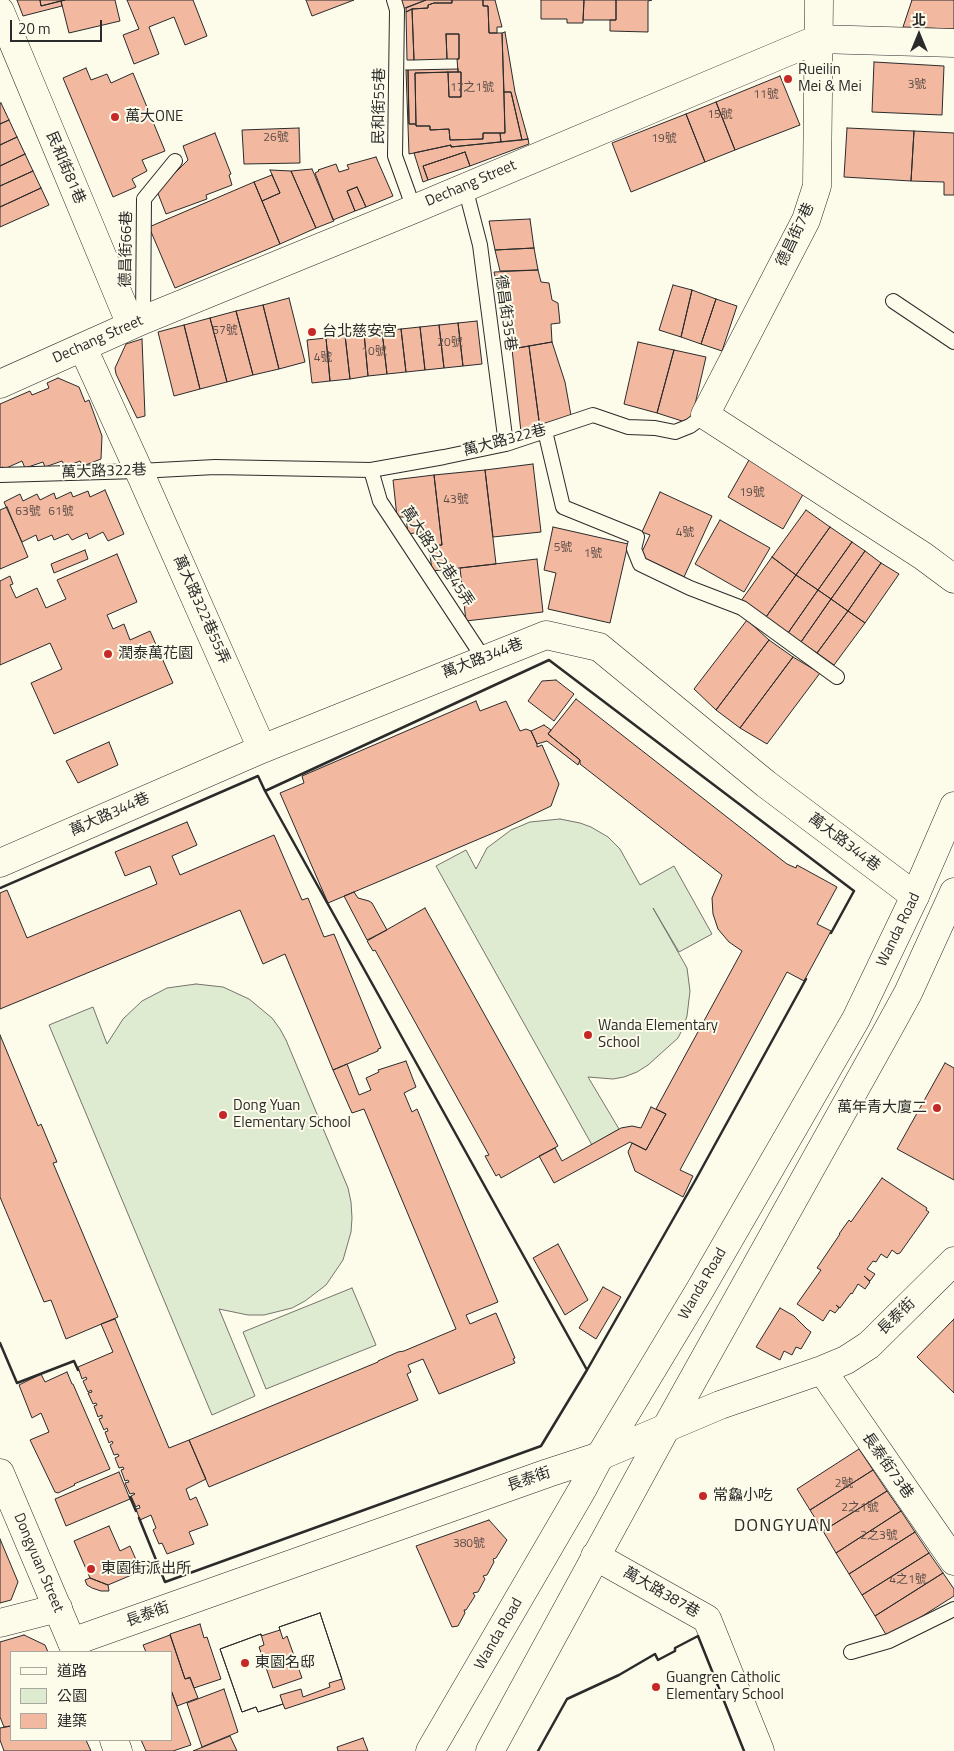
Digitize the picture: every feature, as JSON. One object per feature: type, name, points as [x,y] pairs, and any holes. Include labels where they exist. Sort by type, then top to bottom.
[{"type":"street","name":"德昌街7巷","points":[[705,415],[806,220],[817,186],[819,0]]},
{"type":"street","name":"民和街81巷","points":[[0,11],[137,322]]},
{"type":"street","name":"Dechang Street","points":[[0,384],[137,322],[414,209],[818,38],[954,43]]},
{"type":"street","name":"萬大路322巷55弄","points":[[83,348],[262,749]]},
{"type":"street","points":[[705,415],[923,556],[954,579]]},
{"type":"street","name":"萬大路344巷","points":[[0,863],[262,749],[484,658],[546,635],[599,647],[766,784],[916,896]]},
{"type":"street","name":"Wanda Road","points":[[430,1751],[856,1019],[916,896],[954,806]]},
{"type":"street","points":[[490,1751],[595,1556],[908,993],[954,892]]},
{"type":"street","name":"長泰街","points":[[74,1647],[548,1473],[600,1456],[720,1405],[846,1360],[869,1345],[951,1270]]},
{"type":"street","name":"長泰街73巷","points":[[822,1370],[954,1562]]},
{"type":"street","name":"Dongyuan Street","points":[[0,1473],[74,1647]]},
{"type":"street","name":"萬大路387巷","points":[[595,1556],[707,1619],[760,1751]]},
{"type":"street","points":[[0,1622],[58,1608]]},
{"type":"lane","name":"民和街55巷","points":[[394,0],[397,10],[395,156],[414,209]]},
{"type":"lane","name":"德昌街66巷","points":[[137,322],[144,199],[175,160]]},
{"type":"lane","name":"德昌街35巷","points":[[465,187],[480,245],[506,444]]},
{"type":"lane","points":[[893,300],[954,342]]},
{"type":"lane","name":"萬大路322巷","points":[[0,474],[139,471],[215,467],[371,470],[444,458],[506,444],[593,415],[628,427],[655,428],[675,432],[690,426],[705,415]]},
{"type":"lane","points":[[545,431],[563,507],[638,537],[634,549],[640,564],[690,588],[742,608],[836,677]]},
{"type":"lane","name":"萬大路322巷45弄","points":[[371,470],[380,501],[484,658]]},
{"type":"lane","points":[[851,1652],[889,1641],[954,1609]]},
{"type":"green space","points":[[560,819],[591,827],[608,837],[620,849],[640,885],[674,866],[712,934],[679,952],[653,908],[687,968],[690,991],[687,1016],[678,1038],[648,1065],[637,1072],[613,1079],[588,1077],[619,1129],[592,1145],[436,866],[466,850],[476,869],[487,848],[511,830],[530,822]]},
{"type":"green space","points":[[196,984],[223,987],[249,999],[272,1018],[280,1029],[348,1188],[352,1218],[351,1232],[343,1260],[326,1285],[305,1301],[292,1308],[264,1315],[248,1315],[219,1309],[255,1396],[212,1415],[49,1025],[93,1007],[107,1044],[123,1019],[142,1001],[167,988]]},
{"type":"green space","points":[[352,1288],[376,1345],[266,1389],[243,1332]]},
{"type":"building","points":[[17,0],[40,0],[41,6],[61,1],[62,6],[23,16]]},
{"type":"building","points":[[40,0],[65,0],[41,6]]},
{"type":"building","points":[[115,0],[120,21],[69,33],[61,1]]},
{"type":"building","points":[[127,0],[193,0],[207,36],[185,45],[174,17],[149,27],[159,54],[134,64],[123,35],[139,29]]},
{"type":"building","points":[[306,0],[354,0],[312,16]]},
{"type":"building","points":[[400,0],[426,0],[402,9]]},
{"type":"building","points":[[426,0],[452,0],[452,3],[434,3],[428,5],[428,8],[412,9],[406,12],[406,8]]},
{"type":"building","points":[[452,0],[483,0],[483,6],[488,6],[489,33],[502,33],[505,133],[483,133],[483,139],[450,140],[449,129],[430,130],[430,126],[416,126],[415,73],[448,72],[449,97],[461,97],[461,72],[458,72],[457,59],[459,59],[459,34],[446,34],[447,59],[414,60],[412,9],[428,8],[428,5],[434,3],[452,3]]},
{"type":"building","points":[[483,0],[495,0],[502,27],[497,27],[497,33],[489,33],[488,6],[483,6]]},
{"type":"building","points":[[541,0],[584,0],[583,23],[567,23],[567,19],[541,19]]},
{"type":"building","points":[[584,0],[616,0],[616,20],[583,20]]},
{"type":"building","points":[[616,0],[652,0],[648,1],[648,32],[610,31],[610,20],[616,20]]},
{"type":"building","points":[[912,0],[954,0],[954,29],[903,27]]},
{"type":"building","points":[[412,9],[414,60],[407,60],[406,12]]},
{"type":"building","points":[[505,32],[515,92],[528,139],[522,140],[511,92],[504,92],[502,33]]},
{"type":"building","points":[[446,34],[459,34],[459,59],[447,59]]},
{"type":"building","points":[[874,62],[944,66],[942,115],[872,112]]},
{"type":"building","name":"萬大ONE","points":[[86,68],[91,80],[107,74],[111,83],[133,73],[165,151],[142,160],[147,171],[132,179],[136,187],[113,197],[63,78]]},
{"type":"building","points":[[458,69],[458,72],[415,73],[416,124],[409,124],[408,70]]},
{"type":"building","points":[[406,70],[408,70],[409,124],[430,126],[430,130],[449,129],[450,140],[483,139],[483,133],[500,133],[501,142],[451,147],[451,145],[409,154]]},
{"type":"building","points":[[448,72],[461,72],[461,97],[449,97]]},
{"type":"building","points":[[780,76],[800,125],[735,150],[716,102]]},
{"type":"building","points":[[504,92],[511,92],[522,140],[501,142],[500,133],[505,133]]},
{"type":"building","points":[[716,102],[735,150],[705,162],[686,114]]},
{"type":"building","points":[[0,103],[9,120],[0,124]]},
{"type":"building","points":[[686,114],[705,162],[631,192],[612,143]]},
{"type":"building","points":[[9,120],[17,137],[0,145],[0,124]]},
{"type":"building","points":[[299,128],[300,163],[244,164],[242,130]]},
{"type":"building","points":[[847,128],[914,131],[911,181],[844,177]]},
{"type":"building","points":[[914,131],[954,133],[954,195],[944,195],[944,182],[911,181]]},
{"type":"building","points":[[215,133],[231,174],[229,175],[232,185],[206,195],[207,199],[166,214],[157,191],[188,160],[183,146]]},
{"type":"building","points":[[17,137],[25,154],[0,166],[0,145]]},
{"type":"building","points":[[528,139],[529,144],[470,166],[465,152],[423,166],[428,180],[423,182],[414,153],[451,145],[451,147]]},
{"type":"building","points":[[465,152],[470,166],[428,180],[423,166]]},
{"type":"building","points":[[25,154],[33,171],[0,186],[0,166]]},
{"type":"building","points":[[376,157],[393,196],[366,207],[357,187],[347,191],[355,211],[333,220],[315,173],[318,170],[336,164],[339,172],[349,169],[347,165]]},
{"type":"building","points":[[312,169],[334,221],[316,228],[291,171]]},
{"type":"building","points":[[270,170],[291,171],[316,228],[280,244],[262,201],[280,193]]},
{"type":"building","points":[[33,171],[41,188],[0,207],[0,186]]},
{"type":"building","points":[[272,175],[280,193],[262,201],[254,182]]},
{"type":"building","points":[[254,182],[280,244],[175,288],[149,227]]},
{"type":"building","points":[[357,187],[366,207],[355,211],[347,191]]},
{"type":"building","points":[[41,188],[49,205],[0,227],[0,207]]},
{"type":"building","points":[[530,219],[534,248],[495,250],[489,221]]},
{"type":"building","points":[[534,248],[538,270],[500,271],[495,250]]},
{"type":"building","points":[[538,270],[541,282],[549,283],[552,300],[558,303],[560,323],[551,324],[552,342],[512,349],[494,272]]},
{"type":"building","points":[[673,285],[692,290],[681,337],[659,330]]},
{"type":"building","points":[[692,290],[716,299],[701,344],[681,337]]},
{"type":"building","points":[[289,298],[305,362],[279,369],[263,305]]},
{"type":"building","points":[[716,299],[737,306],[722,351],[701,344]]},
{"type":"building","points":[[263,305],[279,369],[253,375],[236,311]]},
{"type":"building","points":[[236,311],[253,375],[227,382],[210,318]]},
{"type":"building","points":[[210,318],[227,382],[200,389],[184,325]]},
{"type":"building","points":[[477,321],[482,364],[463,366],[458,323]]},
{"type":"building","points":[[458,323],[463,366],[444,368],[439,325]]},
{"type":"building","points":[[184,325],[200,389],[174,396],[158,332]]},
{"type":"building","points":[[439,325],[444,368],[425,370],[420,327]]},
{"type":"building","points":[[420,327],[425,370],[406,372],[401,329]]},
{"type":"building","points":[[401,329],[406,372],[387,374],[382,331]]},
{"type":"building","points":[[382,331],[387,374],[368,376],[364,333]]},
{"type":"building","points":[[364,333],[368,376],[350,379],[345,335]]},
{"type":"building","points":[[345,335],[350,379],[330,381],[326,338]]},
{"type":"building","points":[[326,338],[330,381],[312,383],[307,340]]},
{"type":"building","points":[[142,339],[145,416],[137,418],[116,374],[115,368],[126,344]]},
{"type":"building","points":[[552,342],[565,382],[572,421],[540,428],[529,346]]},
{"type":"building","points":[[638,342],[674,350],[657,413],[624,404]]},
{"type":"building","points":[[529,346],[540,428],[521,432],[512,349]]},
{"type":"building","points":[[674,350],[706,357],[690,426],[682,421],[657,413]]},
{"type":"building","points":[[58,378],[79,387],[85,402],[89,400],[102,436],[101,459],[83,466],[80,461],[65,467],[62,461],[45,467],[43,462],[25,468],[22,461],[4,469],[3,467],[0,468],[0,404],[30,391],[32,395],[49,388],[47,383]]},
{"type":"building","points":[[749,460],[805,491],[783,529],[728,497]]},
{"type":"building","points":[[533,464],[541,532],[493,537],[485,470]]},
{"type":"building","points":[[485,470],[496,564],[432,571],[429,546],[442,545],[434,475]]},
{"type":"building","points":[[434,475],[442,545],[429,546],[428,531],[408,534],[406,517],[397,517],[393,480]]},
{"type":"building","points":[[105,490],[124,534],[108,541],[103,532],[89,539],[87,533],[72,540],[68,534],[54,540],[52,535],[38,541],[36,535],[22,542],[4,502],[20,494],[23,501],[37,494],[40,500],[54,493],[56,499],[71,492],[73,497],[88,491],[90,497]]},
{"type":"building","points":[[660,492],[712,516],[684,577],[640,556],[650,535],[642,532]]},
{"type":"building","points":[[7,507],[28,557],[0,569],[0,510]]},
{"type":"building","points":[[806,510],[830,527],[796,575],[772,557]]},
{"type":"building","points":[[720,520],[770,548],[744,592],[695,564]]},
{"type":"building","points":[[553,527],[628,544],[610,623],[548,609],[556,573],[544,570]]},
{"type":"building","points":[[830,527],[852,542],[818,590],[796,575]]},
{"type":"building","points":[[852,542],[865,551],[831,599],[818,590]]},
{"type":"building","points":[[85,550],[88,559],[54,573],[51,564]]},
{"type":"building","points":[[865,551],[881,563],[848,611],[831,599]]},
{"type":"building","name":"潤泰萬花園","points":[[117,554],[137,602],[107,615],[113,629],[124,624],[130,640],[150,631],[173,683],[54,734],[31,683],[62,669],[50,643],[0,665],[0,581],[10,576],[13,584],[10,585],[16,598],[37,588],[46,608],[66,599],[57,580]]},
{"type":"building","points":[[772,557],[796,575],[766,617],[741,601]]},
{"type":"building","points":[[537,559],[543,612],[466,621],[460,568]]},
{"type":"building","points":[[881,563],[899,574],[865,623],[848,611]]},
{"type":"building","points":[[796,575],[818,590],[788,633],[766,617]]},
{"type":"building","points":[[818,590],[831,599],[801,642],[788,633]]},
{"type":"building","points":[[831,599],[848,611],[817,653],[801,642]]},
{"type":"building","points":[[848,611],[865,623],[834,665],[817,653]]},
{"type":"building","points":[[747,620],[769,640],[716,710],[694,689]]},
{"type":"building","points":[[769,640],[793,657],[740,728],[716,710]]},
{"type":"building","points":[[793,657],[820,673],[767,744],[740,728]]},
{"type":"building","points":[[556,680],[574,694],[554,721],[528,701],[542,681]]},
{"type":"building","points":[[576,699],[787,864],[796,868],[797,865],[837,887],[817,924],[831,931],[804,981],[787,972],[680,1170],[693,1176],[683,1197],[635,1171],[628,1152],[632,1143],[646,1150],[666,1114],[656,1109],[742,951],[729,942],[718,929],[713,914],[712,898],[722,875],[580,764],[580,760],[548,734]]},
{"type":"building","points":[[476,701],[480,711],[506,701],[520,731],[526,729],[531,731],[537,747],[542,745],[559,784],[551,806],[505,828],[328,903],[280,793],[304,783],[302,776]]},
{"type":"building","points":[[544,725],[551,730],[548,734],[580,760],[578,765],[547,741],[537,744],[531,731]]},
{"type":"building","points":[[109,742],[118,765],[78,783],[66,761]]},
{"type":"building","points":[[187,822],[197,845],[172,856],[180,875],[274,835],[302,900],[308,898],[324,937],[334,934],[381,1048],[378,1051],[333,1070],[285,954],[263,964],[240,910],[0,1009],[0,893],[7,890],[27,938],[157,884],[150,866],[125,876],[115,852]]},
{"type":"building","points":[[354,892],[358,898],[372,903],[387,930],[367,940],[344,896]]},
{"type":"building","points":[[425,908],[558,1146],[501,1178],[499,1174],[496,1176],[485,1156],[489,1155],[375,950],[373,951],[367,941]]},
{"type":"building","points":[[0,1035],[38,1126],[41,1124],[57,1162],[53,1163],[118,1317],[66,1339],[51,1300],[44,1302],[0,1197]]},
{"type":"building","points":[[406,1061],[416,1087],[404,1093],[412,1112],[417,1109],[498,1302],[466,1315],[470,1324],[496,1313],[515,1358],[513,1359],[515,1363],[439,1394],[423,1359],[408,1365],[411,1372],[407,1374],[418,1400],[209,1487],[189,1440],[456,1329],[364,1109],[352,1113],[333,1070],[347,1064],[359,1095],[371,1090],[366,1078],[379,1072],[378,1070]]},
{"type":"building","name":"萬年青大廈二","points":[[945,1063],[954,1068],[954,1180],[897,1149]]},
{"type":"building","points":[[651,1107],[666,1114],[646,1150],[630,1142],[554,1183],[539,1156],[555,1148],[562,1161],[621,1128],[632,1126],[641,1128]]},
{"type":"building","points":[[882,1178],[927,1208],[926,1210],[929,1212],[900,1253],[897,1254],[892,1250],[887,1258],[881,1254],[876,1262],[873,1261],[867,1269],[875,1274],[870,1281],[864,1276],[870,1282],[865,1289],[858,1284],[840,1308],[836,1305],[839,1308],[835,1313],[830,1310],[823,1321],[797,1304],[821,1270],[817,1268],[839,1234],[849,1220],[851,1222]]},
{"type":"building","points":[[558,1244],[588,1300],[565,1315],[533,1258]]},
{"type":"building","points":[[603,1287],[621,1297],[596,1339],[579,1328]]},
{"type":"building","points":[[780,1308],[794,1316],[811,1332],[801,1349],[796,1347],[792,1355],[784,1351],[780,1360],[756,1347]]},
{"type":"building","points":[[115,1319],[169,1448],[189,1440],[206,1479],[186,1489],[190,1500],[196,1497],[208,1525],[189,1532],[194,1544],[167,1554],[162,1543],[159,1544],[153,1530],[156,1528],[151,1515],[140,1520],[136,1509],[140,1508],[139,1505],[136,1507],[131,1496],[135,1494],[130,1494],[125,1483],[129,1482],[128,1480],[125,1481],[121,1470],[124,1469],[123,1467],[119,1468],[115,1458],[119,1456],[118,1454],[114,1455],[110,1445],[113,1443],[112,1441],[109,1443],[105,1432],[108,1431],[107,1428],[104,1430],[99,1419],[102,1418],[102,1415],[98,1417],[94,1406],[97,1405],[96,1403],[93,1404],[88,1393],[92,1392],[91,1390],[88,1392],[83,1381],[87,1379],[86,1377],[82,1379],[78,1367],[113,1352],[101,1324]]},
{"type":"building","points":[[954,1319],[954,1393],[917,1357]]},
{"type":"building","points":[[67,1372],[110,1469],[58,1493],[55,1492],[30,1440],[49,1432],[41,1413],[32,1418],[19,1385],[41,1374],[45,1382]]},
{"type":"building","points":[[859,1449],[873,1470],[810,1510],[797,1489]]},
{"type":"building","points":[[873,1470],[887,1491],[823,1531],[810,1510]]},
{"type":"building","points":[[119,1472],[130,1499],[66,1526],[55,1499]]},
{"type":"building","points":[[887,1491],[901,1511],[836,1553],[823,1531]]},
{"type":"building","points":[[901,1511],[915,1532],[849,1574],[836,1553]]},
{"type":"building","points":[[489,1520],[507,1540],[496,1558],[493,1559],[494,1562],[487,1575],[483,1576],[485,1579],[478,1592],[473,1593],[475,1596],[466,1610],[464,1610],[465,1613],[458,1626],[452,1627],[416,1546]]},
{"type":"building","points":[[109,1526],[120,1551],[130,1546],[141,1571],[108,1585],[90,1578],[74,1541]]},
{"type":"building","points":[[915,1532],[929,1553],[862,1595],[849,1574]]},
{"type":"building","points":[[0,1539],[18,1582],[11,1600],[0,1603]]},
{"type":"building","points":[[929,1553],[943,1573],[875,1616],[862,1595]]},
{"type":"building","points":[[943,1573],[954,1589],[954,1596],[888,1638],[875,1616]]},
{"type":"building","points":[[90,1578],[108,1585],[109,1591],[101,1591],[87,1585],[85,1580]]},
{"type":"building","name":"東園名邸","points":[[320,1613],[342,1679],[329,1683],[330,1687],[303,1697],[301,1689],[280,1695],[283,1704],[258,1712],[256,1707],[242,1712],[220,1649],[261,1634],[264,1645],[259,1647],[273,1688],[302,1678],[287,1636],[283,1639],[279,1627]]},
{"type":"building","name":"東園名邸","points":[[320,1613],[345,1689],[285,1709],[283,1704],[258,1712],[256,1707],[242,1712],[220,1649],[261,1634],[261,1636],[280,1630],[279,1627]]},
{"type":"building","points":[[200,1624],[204,1638],[207,1637],[221,1679],[194,1688],[190,1677],[185,1679],[170,1634]]},
{"type":"building","points":[[24,1635],[45,1645],[48,1651],[10,1651],[10,1726],[4,1727],[0,1717],[0,1642]]},
{"type":"building","points":[[170,1635],[185,1679],[190,1678],[198,1698],[177,1706],[172,1693],[172,1651],[146,1651],[143,1645]]},
{"type":"building","points":[[224,1689],[238,1732],[202,1747],[187,1703]]},
{"type":"building","points":[[172,1693],[191,1745],[173,1751],[146,1751],[141,1741],[172,1741]]},
{"type":"building","points":[[10,1726],[10,1741],[86,1741],[91,1751],[4,1751],[0,1740],[0,1728]]},
{"type":"building","points":[[230,1736],[237,1751],[193,1751],[203,1747]]},
{"type":"building","points":[[363,1738],[368,1751],[338,1751],[337,1747]]},
{"type":"wall","points":[[265,791],[549,660],[854,891],[831,933]]},
{"type":"wall","points":[[0,888],[258,776],[587,1370]]},
{"type":"wall","points":[[139,1518],[165,1582],[541,1446],[587,1370],[696,1179],[806,979]]},
{"type":"wall","points":[[0,1343],[17,1383],[74,1361],[78,1370]]},
{"type":"wall","points":[[130,1497],[136,1511]]},
{"type":"wall","points":[[538,1751],[567,1699],[619,1675],[655,1654],[658,1660],[675,1651],[675,1648],[698,1636],[744,1751]]},
{"type":"place","name":"Rueilin Mei & Mei","points":[[788,79]]},
{"type":"place","name":"萬大ONE","points":[[115,117]]},
{"type":"place","name":"台北慈安宮","points":[[312,332]]},
{"type":"place","name":"潤泰萬花園","points":[[108,654]]},
{"type":"place","name":"Wanda Elementary School","points":[[588,1035]]},
{"type":"place","name":"萬年青大廈二","points":[[937,1108]]},
{"type":"place","name":"Dong Yuan Elementary School","points":[[223,1115]]},
{"type":"place","name":"常鱻小吃","points":[[703,1496]]},
{"type":"place","name":"東園街派出所","points":[[91,1569]]},
{"type":"place","name":"東園名邸","points":[[245,1663]]},
{"type":"place","name":"Guangren Catholic Elementary School","points":[[656,1687]]},
{"type":"district","name":"DONGYUAN","points":[[783,1527]]}]
